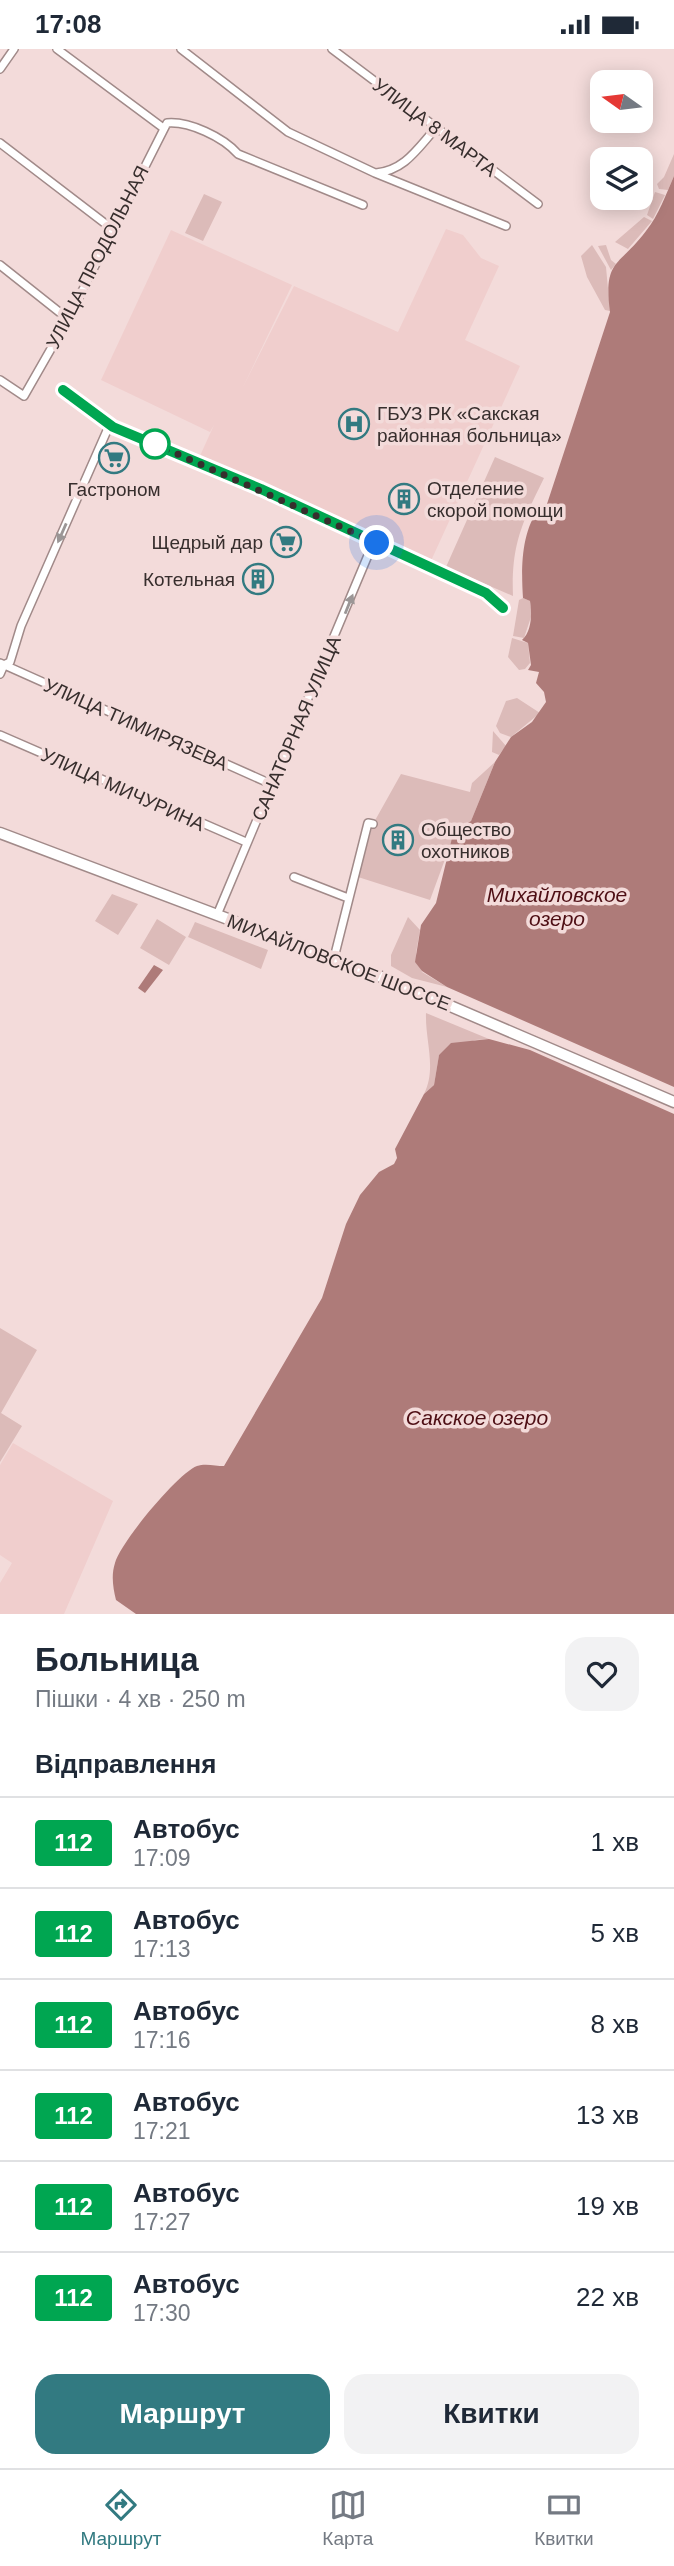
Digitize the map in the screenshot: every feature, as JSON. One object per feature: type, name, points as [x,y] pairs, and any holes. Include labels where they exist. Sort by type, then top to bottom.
[{"type":"main road","name":"МИХАЙЛОВСКОЕ ШОССЕ","points":[[0,833],[448,1003],[674,1102]]},
{"type":"street","points":[[0,69],[14,49]]},
{"type":"street","points":[[57,49],[162,127],[171,122],[212,136],[238,154],[363,205]]},
{"type":"street","points":[[181,49],[276,123],[375,173],[506,226]]},
{"type":"street","name":"УЛИЦА 8 МАРТА","points":[[332,49],[538,204]]},
{"type":"street","name":"УЛИЦА ПРОДОЛЬНАЯ","points":[[0,380],[24,396],[68,319],[162,127]]},
{"type":"street","points":[[375,173],[390,171],[406,162],[436,128]]},
{"type":"street","points":[[0,143],[111,228]]},
{"type":"street","points":[[0,265],[68,319]]},
{"type":"street","points":[[63,390],[108,424],[218,470],[486,593],[503,608]]},
{"type":"street","points":[[0,674],[2,664],[10,662],[21,625],[108,424]]},
{"type":"street","name":"САНАТОРНАЯ УЛИЦА","points":[[217,915],[374,541]]},
{"type":"street","name":"УЛИЦА ТИМИРЯЗЕВА","points":[[2,664],[271,784]]},
{"type":"street","name":"УЛИЦА МИЧУРИНА","points":[[0,735],[246,842]]},
{"type":"street","points":[[334,958],[368,823],[373,824]]},
{"type":"street","points":[[294,877],[348,898]]},
{"type":"shaded area","points":[[674,154],[674,176],[668,190],[659,189],[657,184],[664,177]]},
{"type":"shaded area","points":[[655,192],[665,195],[653,219],[647,215],[649,210],[653,210]]},
{"type":"shaded area","points":[[204,194],[222,202],[203,241],[185,233]]},
{"type":"shaded area","points":[[644,217],[652,221],[628,249],[615,242]]},
{"type":"shaded area","name":"ГБУЗ РК «Сакская районная больница»","points":[[446,229],[463,235],[481,258],[499,266],[465,340],[520,366],[430,563],[199,458],[214,425],[210,432],[101,380],[171,230],[292,285],[243,387],[294,286],[398,332]]},
{"type":"shaded area","points":[[592,245],[606,267],[610,311],[605,310],[587,277],[581,256]]},
{"type":"shaded area","points":[[606,245],[611,260],[616,264],[611,270],[598,246]]},
{"type":"shaded area","points":[[495,457],[544,478],[516,548],[513,596],[446,567]]},
{"type":"shaded area","points":[[523,598],[530,601],[532,614],[524,638],[513,636],[519,600]]},
{"type":"shaded area","points":[[512,638],[528,643],[530,663],[525,669],[519,670],[508,657]]},
{"type":"shaded area","points":[[517,698],[540,713],[511,737],[500,733],[496,726],[506,701]]},
{"type":"shaded area","points":[[493,731],[506,746],[499,755],[492,752]]},
{"type":"shaded area","points":[[495,762],[471,821],[458,824],[430,900],[358,877],[373,824],[401,774],[470,792],[472,783]]},
{"type":"shaded area","points":[[112,894],[138,904],[118,935],[95,921]]},
{"type":"shaded area","points":[[408,917],[420,930],[416,953],[422,972],[447,987],[412,978],[391,966],[391,955]]},
{"type":"shaded area","points":[[157,919],[186,937],[169,965],[140,948]]},
{"type":"shaded area","points":[[195,922],[268,950],[261,969],[188,937]]},
{"type":"shaded area","points":[[426,1013],[489,1039],[475,1040],[439,1055],[434,1085],[424,1094],[430,1074]]},
{"type":"shaded area","points":[[0,1328],[37,1350],[1,1413],[22,1426],[0,1462]]},
{"type":"shaded area","points":[[13,1443],[113,1501],[64,1614],[0,1614],[0,1583],[12,1563],[0,1555],[0,1465]]},
{"type":"water","name":"Михайловское озеро","points":[[674,176],[674,1087],[447,987],[422,971],[415,962],[421,925],[436,903],[452,838],[457,829],[471,821],[495,762],[511,737],[532,722],[546,702],[544,692],[536,683],[539,672],[528,670],[531,665],[528,643],[522,640],[528,632],[531,616],[530,601],[523,598],[522,574],[526,538],[534,516],[541,506],[546,507],[610,312],[608,295],[611,273],[651,225]]},
{"type":"water","points":[[154,965],[163,970],[145,993],[138,988]]},
{"type":"water","name":"Сакское озеро","points":[[489,1039],[530,1050],[674,1114],[674,1614],[136,1614],[116,1600],[113,1572],[119,1553],[151,1510],[188,1471],[200,1465],[224,1466],[322,1298],[346,1224],[360,1195],[379,1172],[394,1164],[397,1158],[395,1149],[424,1094],[434,1085],[439,1055],[451,1043]]},
{"type":"bus line","name":"112","points":[[63,390],[113,427],[261,489],[486,593],[503,608]]},
{"type":"place","name":"ГБУЗ РК «Сакская районная больница»","points":[[354,424]]},
{"type":"place","name":"Гастроном","points":[[114,458]]},
{"type":"place","name":"Отделение скорой помощи","points":[[404,499]]},
{"type":"place","name":"Щедрый дар","points":[[286,542]]},
{"type":"place","name":"Котельная","points":[[258,579]]},
{"type":"place","name":"Общество охотников","points":[[398,840]]},
{"type":"route","points":[[155,444],[377,543]]}]
